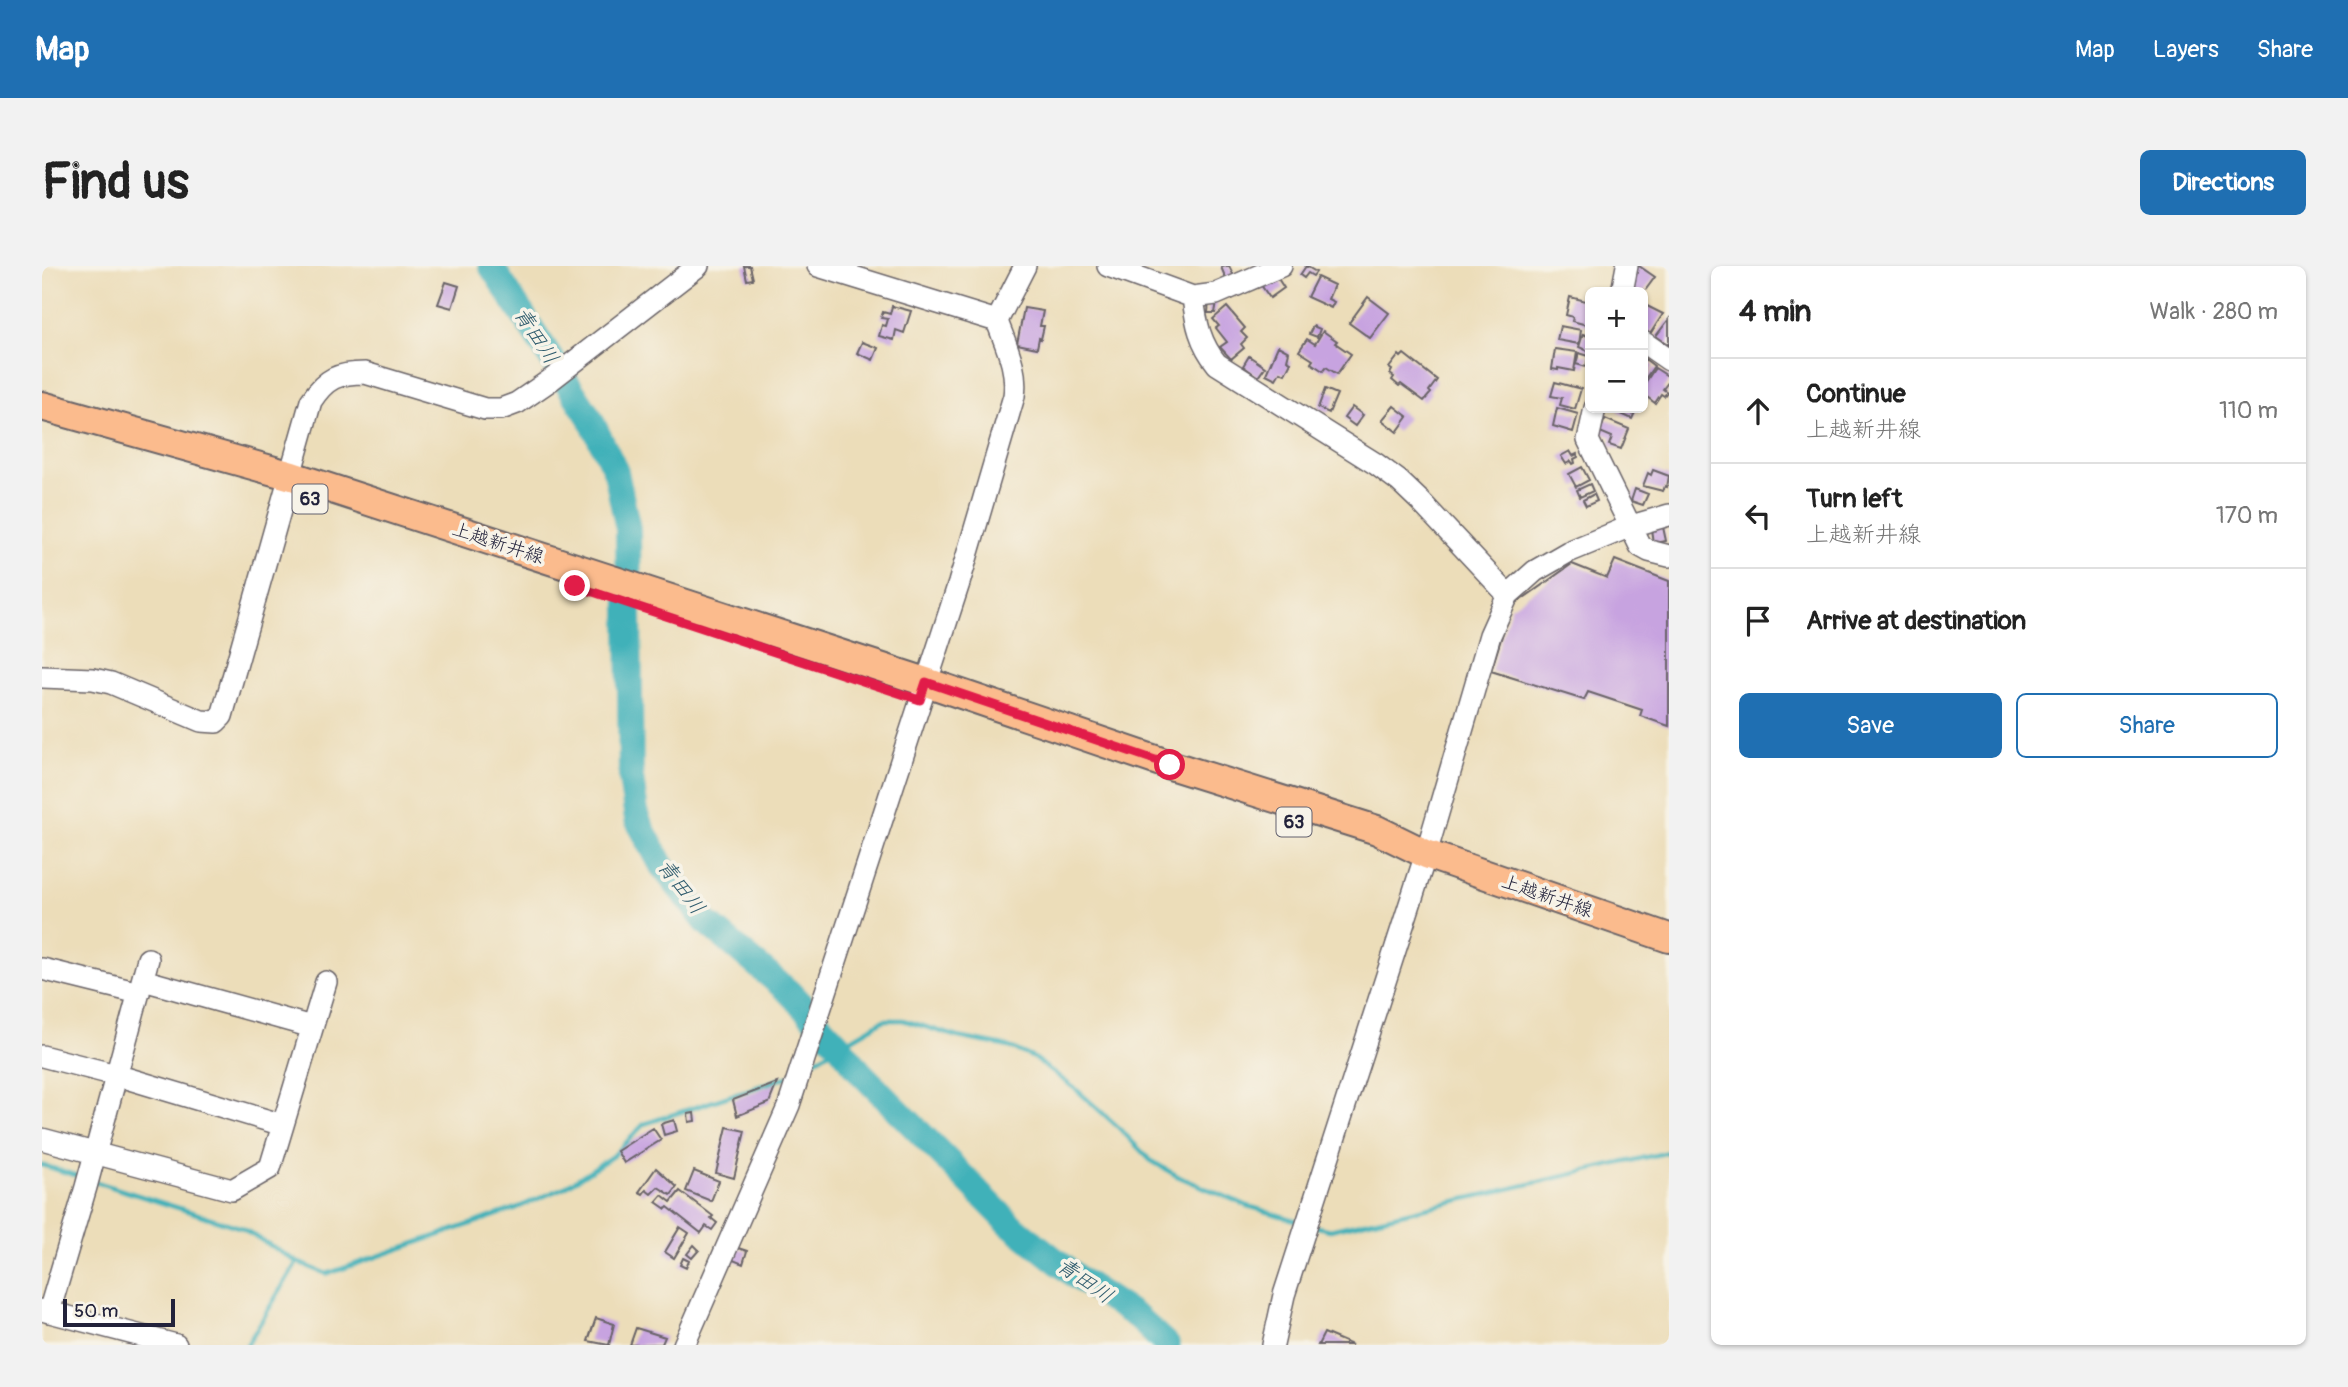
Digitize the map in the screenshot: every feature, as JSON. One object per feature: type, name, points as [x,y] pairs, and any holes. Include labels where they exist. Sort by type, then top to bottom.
[{"type":"main road","name":"上越新井線","points":[[42,406],[288,483],[923,691],[1371,847],[1426,854],[1669,939]]},
{"type":"main road","name":"上越新井線","points":[[42,420],[288,483]]},
{"type":"street","points":[[42,677],[93,679],[111,683],[201,721],[220,720],[311,401],[323,384],[345,373],[365,373],[485,409],[501,409],[517,403],[552,379],[698,266]]},
{"type":"street","points":[[818,266],[997,321]]},
{"type":"street","points":[[684,1345],[789,1105],[959,583],[1014,396],[1016,381],[1013,366],[997,321],[1024,266]]},
{"type":"street","points":[[1108,266],[1193,297],[1216,294],[1281,266]]},
{"type":"street","points":[[1623,287],[1627,266]]},
{"type":"street","points":[[1193,297],[1197,329],[1203,344],[1217,364],[1399,481],[1508,595]]},
{"type":"street","points":[[1648,345],[1669,360]]},
{"type":"street","points":[[1594,413],[1588,440],[1640,546],[1648,551],[1669,556]]},
{"type":"street","points":[[1273,1345],[1284,1295],[1426,854],[1486,647],[1508,595],[1522,581],[1551,562],[1631,526],[1669,515]]},
{"type":"street","points":[[148,959],[86,1188],[45,1311],[176,1345]]},
{"type":"street","points":[[42,969],[141,986],[312,1027]]},
{"type":"street","points":[[42,1139],[232,1190],[270,1168],[326,982]]},
{"type":"street","points":[[42,1056],[116,1075],[283,1125]]},
{"type":"building","points":[[744,266],[750,266],[753,279],[747,280]]},
{"type":"building","points":[[1229,266],[1234,276],[1226,279],[1221,267]]},
{"type":"building","points":[[1306,266],[1316,272],[1313,276],[1308,273],[1304,278],[1300,275]]},
{"type":"building","points":[[1631,266],[1639,266],[1655,277],[1648,287],[1629,287],[1624,283]]},
{"type":"building","points":[[1275,274],[1284,288],[1270,298],[1261,285]]},
{"type":"building","points":[[1317,277],[1334,285],[1328,299],[1334,302],[1331,308],[1307,297]]},
{"type":"building","points":[[446,282],[459,286],[452,308],[438,304]]},
{"type":"building","points":[[1368,297],[1389,313],[1370,338],[1349,323]]},
{"type":"building","points":[[1570,297],[1585,301],[1585,324],[1572,321],[1573,317],[1566,315]]},
{"type":"building","points":[[1209,301],[1217,302],[1215,313],[1208,313]]},
{"type":"building","points":[[892,306],[911,311],[904,333],[896,330],[894,340],[879,336],[882,325],[886,326],[888,319],[881,318],[883,312],[890,314]]},
{"type":"building","points":[[1648,306],[1663,314],[1650,334],[1648,333]]},
{"type":"building","points":[[1227,307],[1245,328],[1241,332],[1247,338],[1241,344],[1244,348],[1231,359],[1220,347],[1227,342],[1216,328],[1219,326],[1213,319]]},
{"type":"building","points":[[1024,308],[1043,311],[1040,326],[1044,326],[1037,348],[1017,344]]},
{"type":"building","points":[[1669,319],[1669,345],[1656,336]]},
{"type":"building","points":[[1313,326],[1320,329],[1317,337],[1309,334]]},
{"type":"building","points":[[1560,326],[1581,330],[1579,344],[1557,340]]},
{"type":"building","points":[[1323,331],[1351,354],[1337,374],[1326,367],[1323,371],[1299,351],[1307,339],[1315,344]]},
{"type":"building","points":[[1583,334],[1585,350],[1579,347]]},
{"type":"building","points":[[862,342],[878,348],[873,360],[857,353]]},
{"type":"building","points":[[1278,346],[1289,352],[1287,360],[1291,362],[1285,374],[1280,372],[1276,379],[1266,374]]},
{"type":"building","points":[[1555,349],[1577,352],[1574,371],[1552,369]]},
{"type":"building","points":[[1579,353],[1585,355],[1585,367],[1576,364]]},
{"type":"building","points":[[1404,354],[1437,380],[1424,401],[1392,380],[1394,377],[1389,368],[1399,355],[1401,357]]},
{"type":"building","points":[[1249,356],[1265,367],[1258,377],[1243,366]]},
{"type":"building","points":[[1648,361],[1654,366],[1648,375]]},
{"type":"building","points":[[1655,368],[1669,377],[1663,389],[1667,392],[1664,396],[1661,394],[1655,403],[1648,398],[1648,378]]},
{"type":"building","points":[[1555,382],[1581,389],[1575,409],[1560,405],[1562,398],[1551,396]]},
{"type":"building","points":[[1325,389],[1337,394],[1329,413],[1318,408]]},
{"type":"building","points":[[1394,406],[1408,417],[1397,432],[1382,420]]},
{"type":"building","points":[[1352,407],[1363,415],[1355,426],[1344,418]]},
{"type":"building","points":[[1557,408],[1578,414],[1573,432],[1553,426]]},
{"type":"building","points":[[1619,413],[1635,413],[1632,419]]},
{"type":"building","points":[[1605,419],[1629,429],[1621,449],[1609,445],[1612,437],[1600,432]]},
{"type":"building","points":[[1570,451],[1573,456],[1577,454],[1578,457],[1574,459],[1575,463],[1571,461],[1566,464],[1561,456]]},
{"type":"building","points":[[1582,467],[1589,480],[1576,487],[1569,474]]},
{"type":"building","points":[[1653,470],[1669,476],[1667,487],[1665,486],[1663,491],[1643,486],[1648,473],[1651,475]]},
{"type":"building","points":[[1590,484],[1593,491],[1580,497],[1577,490]]},
{"type":"building","points":[[1635,489],[1648,494],[1643,505],[1631,501]]},
{"type":"building","points":[[1594,494],[1597,501],[1586,506],[1583,500]]},
{"type":"building","points":[[1663,527],[1666,541],[1653,543],[1651,529]]},
{"type":"building","points":[[1615,560],[1669,581],[1669,726],[1640,716],[1642,710],[1588,692],[1584,700],[1491,671],[1511,607],[1572,564],[1607,578]]},
{"type":"building","points":[[777,1083],[769,1103],[737,1116],[733,1100]]},
{"type":"building","points":[[694,1113],[695,1121],[689,1122],[688,1114]]},
{"type":"building","points":[[674,1120],[677,1131],[664,1135],[661,1124]]},
{"type":"building","points":[[727,1127],[745,1131],[734,1178],[716,1173]]},
{"type":"building","points":[[653,1128],[661,1140],[624,1163],[617,1151]]},
{"type":"building","points":[[656,1168],[677,1187],[671,1195],[658,1187],[651,1194],[646,1190],[643,1194],[639,1192]]},
{"type":"building","points":[[694,1171],[719,1181],[711,1201],[686,1191]]},
{"type":"building","points":[[680,1191],[713,1216],[711,1218],[717,1223],[712,1230],[706,1226],[701,1233],[668,1207],[666,1209],[656,1202],[662,1195],[671,1202]]},
{"type":"building","points":[[680,1227],[689,1233],[674,1258],[665,1252]]},
{"type":"building","points":[[694,1245],[699,1250],[692,1258],[687,1254]]},
{"type":"building","points":[[732,1246],[747,1251],[743,1264],[728,1258]]},
{"type":"building","points":[[683,1258],[689,1261],[686,1268],[680,1265]]},
{"type":"building","points":[[596,1318],[614,1324],[609,1345],[588,1341]]},
{"type":"building","points":[[636,1328],[665,1337],[662,1344],[630,1345]]},
{"type":"building","points":[[1324,1333],[1352,1345],[1318,1345]]},
{"type":"waterway","name":"青田川","points":[[491,266],[590,418],[616,472],[628,529],[631,778],[637,819],[662,866],[706,922],[789,992],[840,1046],[861,1073],[1010,1224],[1079,1279],[1137,1317],[1167,1345]]},
{"type":"waterway","points":[[812,1062],[884,1020],[903,1020],[958,1037],[1009,1047],[1034,1058],[1078,1091],[1150,1160],[1177,1176],[1248,1206],[1301,1222]]},
{"type":"waterway","points":[[93,1181],[242,1228],[297,1262],[327,1274],[517,1208],[565,1187],[614,1155],[644,1124],[790,1076]]},
{"type":"waterway","points":[[1313,1226],[1330,1230],[1669,1152]]},
{"type":"waterway","points":[[42,1165],[81,1177]]},
{"type":"waterway","points":[[247,1345],[297,1262]]},
{"type":"route","points":[[575,586],[920,700],[926,682],[1170,765]]}]
